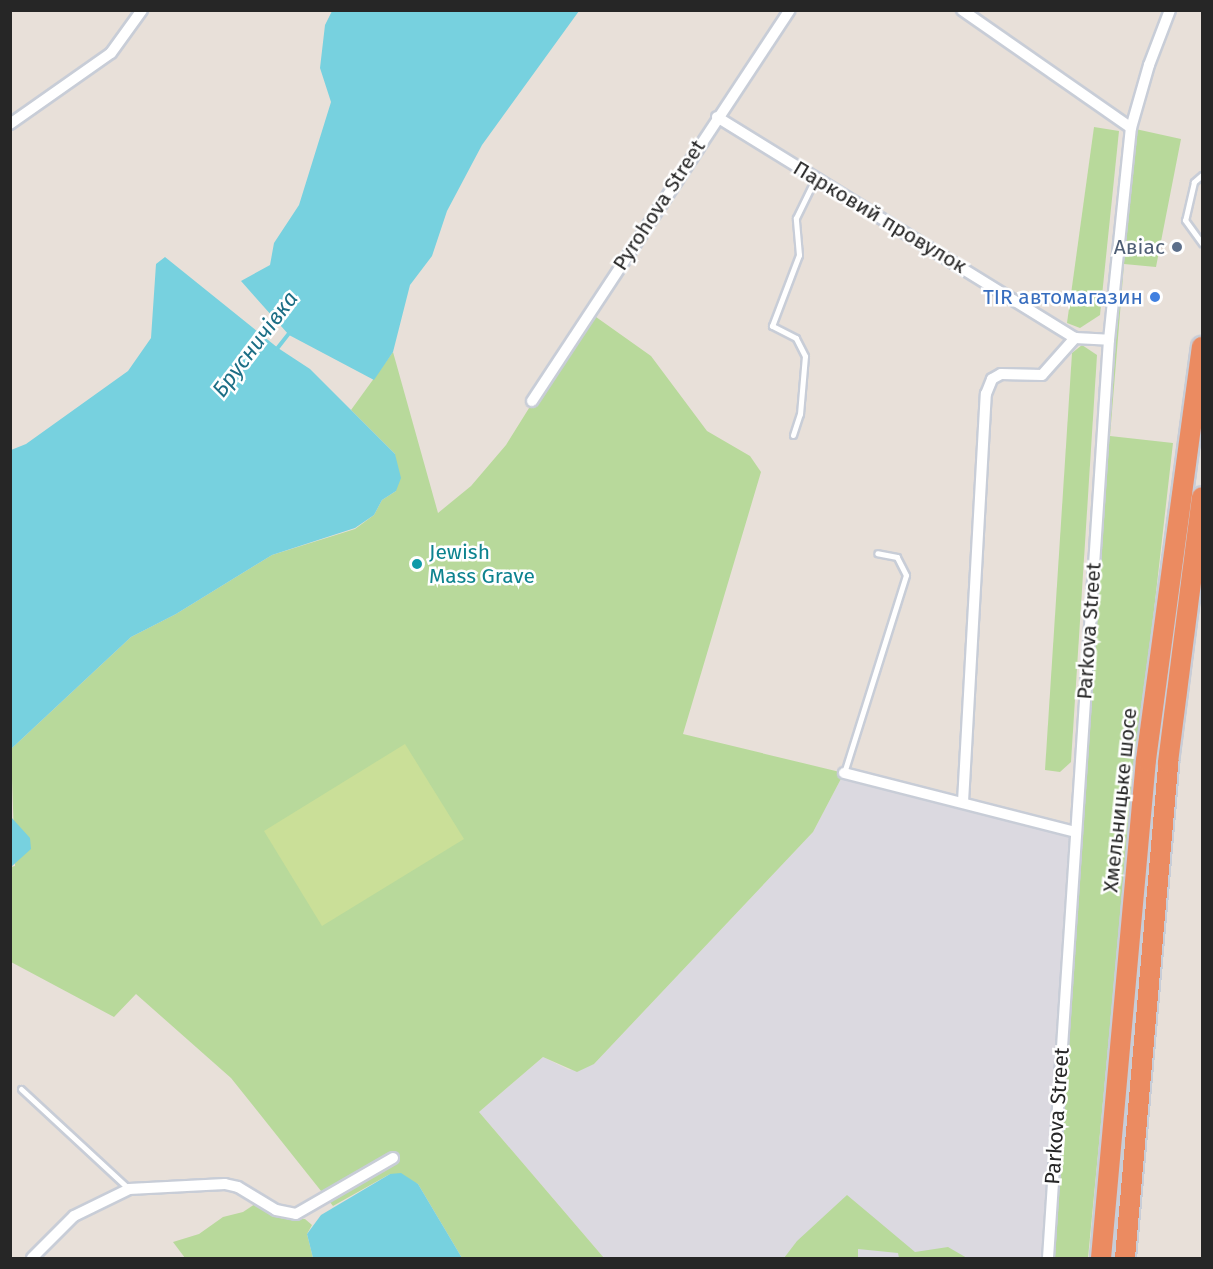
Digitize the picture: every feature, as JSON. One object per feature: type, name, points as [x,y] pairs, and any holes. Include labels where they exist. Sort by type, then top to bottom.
[{"type":"highway","name":"Хмельницьке шосе","points":[[1101,1258],[1146,760],[1174,535],[1203,347]]},
{"type":"highway","name":"Хмельницьке шосе","points":[[1125,1258],[1168,762],[1203,497]]},
{"type":"street","points":[[10,124],[111,53],[142,10]]},
{"type":"street","name":"Pyrohova Street","points":[[532,400],[717,117],[790,10]]},
{"type":"street","points":[[962,10],[1131,128]]},
{"type":"street","name":"Parkova Street","points":[[1048,1258],[1109,340],[1131,128],[1170,10]]},
{"type":"street","name":"Парковий провулок","points":[[717,117],[1075,338],[1109,340]]},
{"type":"street","points":[[963,802],[986,394],[992,379],[1001,374],[1042,375],[1075,338]]},
{"type":"street","points":[[844,773],[1075,832]]},
{"type":"street","points":[[32,1258],[74,1216],[129,1189],[225,1184],[238,1187],[276,1210],[296,1214],[393,1158]]},
{"type":"lane","points":[[1203,175],[1194,182],[1185,220],[1203,243]]},
{"type":"lane","points":[[793,435],[800,414],[805,356],[796,338],[772,326],[799,255],[796,218],[816,177]]},
{"type":"lane","points":[[844,773],[906,575],[897,556],[877,553]]},
{"type":"lane","points":[[21,1089],[129,1189]]},
{"type":"shaded area","points":[[844,773],[1075,832],[1048,1258],[604,1258],[479,1112],[543,1057],[569,1070],[594,1064],[813,832]]},
{"type":"green space","points":[[1094,127],[1119,131],[1100,315],[1080,328],[1067,323]]},
{"type":"green space","points":[[1131,128],[1181,139],[1156,267],[1124,264],[1110,436],[1173,443],[1129,830],[1088,1258],[1048,1258],[1075,832]]},
{"type":"green space","points":[[589,312],[651,356],[707,431],[750,456],[761,472],[683,734],[844,773],[813,832],[594,1064],[577,1072],[543,1057],[479,1112],[604,1258],[462,1258],[418,1184],[390,1174],[333,1206],[231,1078],[136,994],[114,1017],[11,962],[11,867],[15,866],[11,749],[131,637],[176,614],[272,555],[355,529],[374,515],[382,500],[396,491],[395,454],[351,410],[393,352],[438,513],[471,486],[506,445]]},
{"type":"green space","points":[[1082,345],[1097,355],[1071,762],[1060,772],[1045,770],[1072,353]]},
{"type":"green space","points":[[405,744],[464,839],[322,926],[264,831]]},
{"type":"green space","points":[[847,1195],[915,1252],[948,1247],[967,1258],[899,1258],[898,1253],[858,1249],[858,1258],[784,1258],[797,1241]]},
{"type":"green space","points":[[255,1204],[280,1218],[305,1219],[312,1225],[307,1234],[313,1258],[185,1258],[173,1242],[199,1234],[223,1217],[243,1212]]},
{"type":"water","points":[[332,11],[579,11],[482,145],[447,211],[432,256],[410,285],[393,352],[374,380],[289,335],[241,281],[270,265],[274,243],[299,205],[331,102],[320,68],[325,25]]},
{"type":"water","points":[[165,257],[278,348],[310,369],[395,454],[401,478],[396,491],[382,500],[374,515],[355,528],[272,555],[176,614],[131,637],[11,749],[11,450],[26,444],[128,371],[151,338],[156,264]]},
{"type":"water","points":[[11,817],[30,838],[31,849],[11,867]]},
{"type":"water","points":[[401,1173],[418,1184],[462,1258],[313,1258],[307,1234],[321,1215],[390,1174]]},
{"type":"waterway","name":"Брусничівка","points":[[276,350],[290,332]]},
{"type":"place","name":"Авіас","points":[[1177,247]]},
{"type":"place","name":"TIR автомагазин","points":[[1155,297]]},
{"type":"place","name":"Jewish Mass Grave","points":[[417,564]]}]
